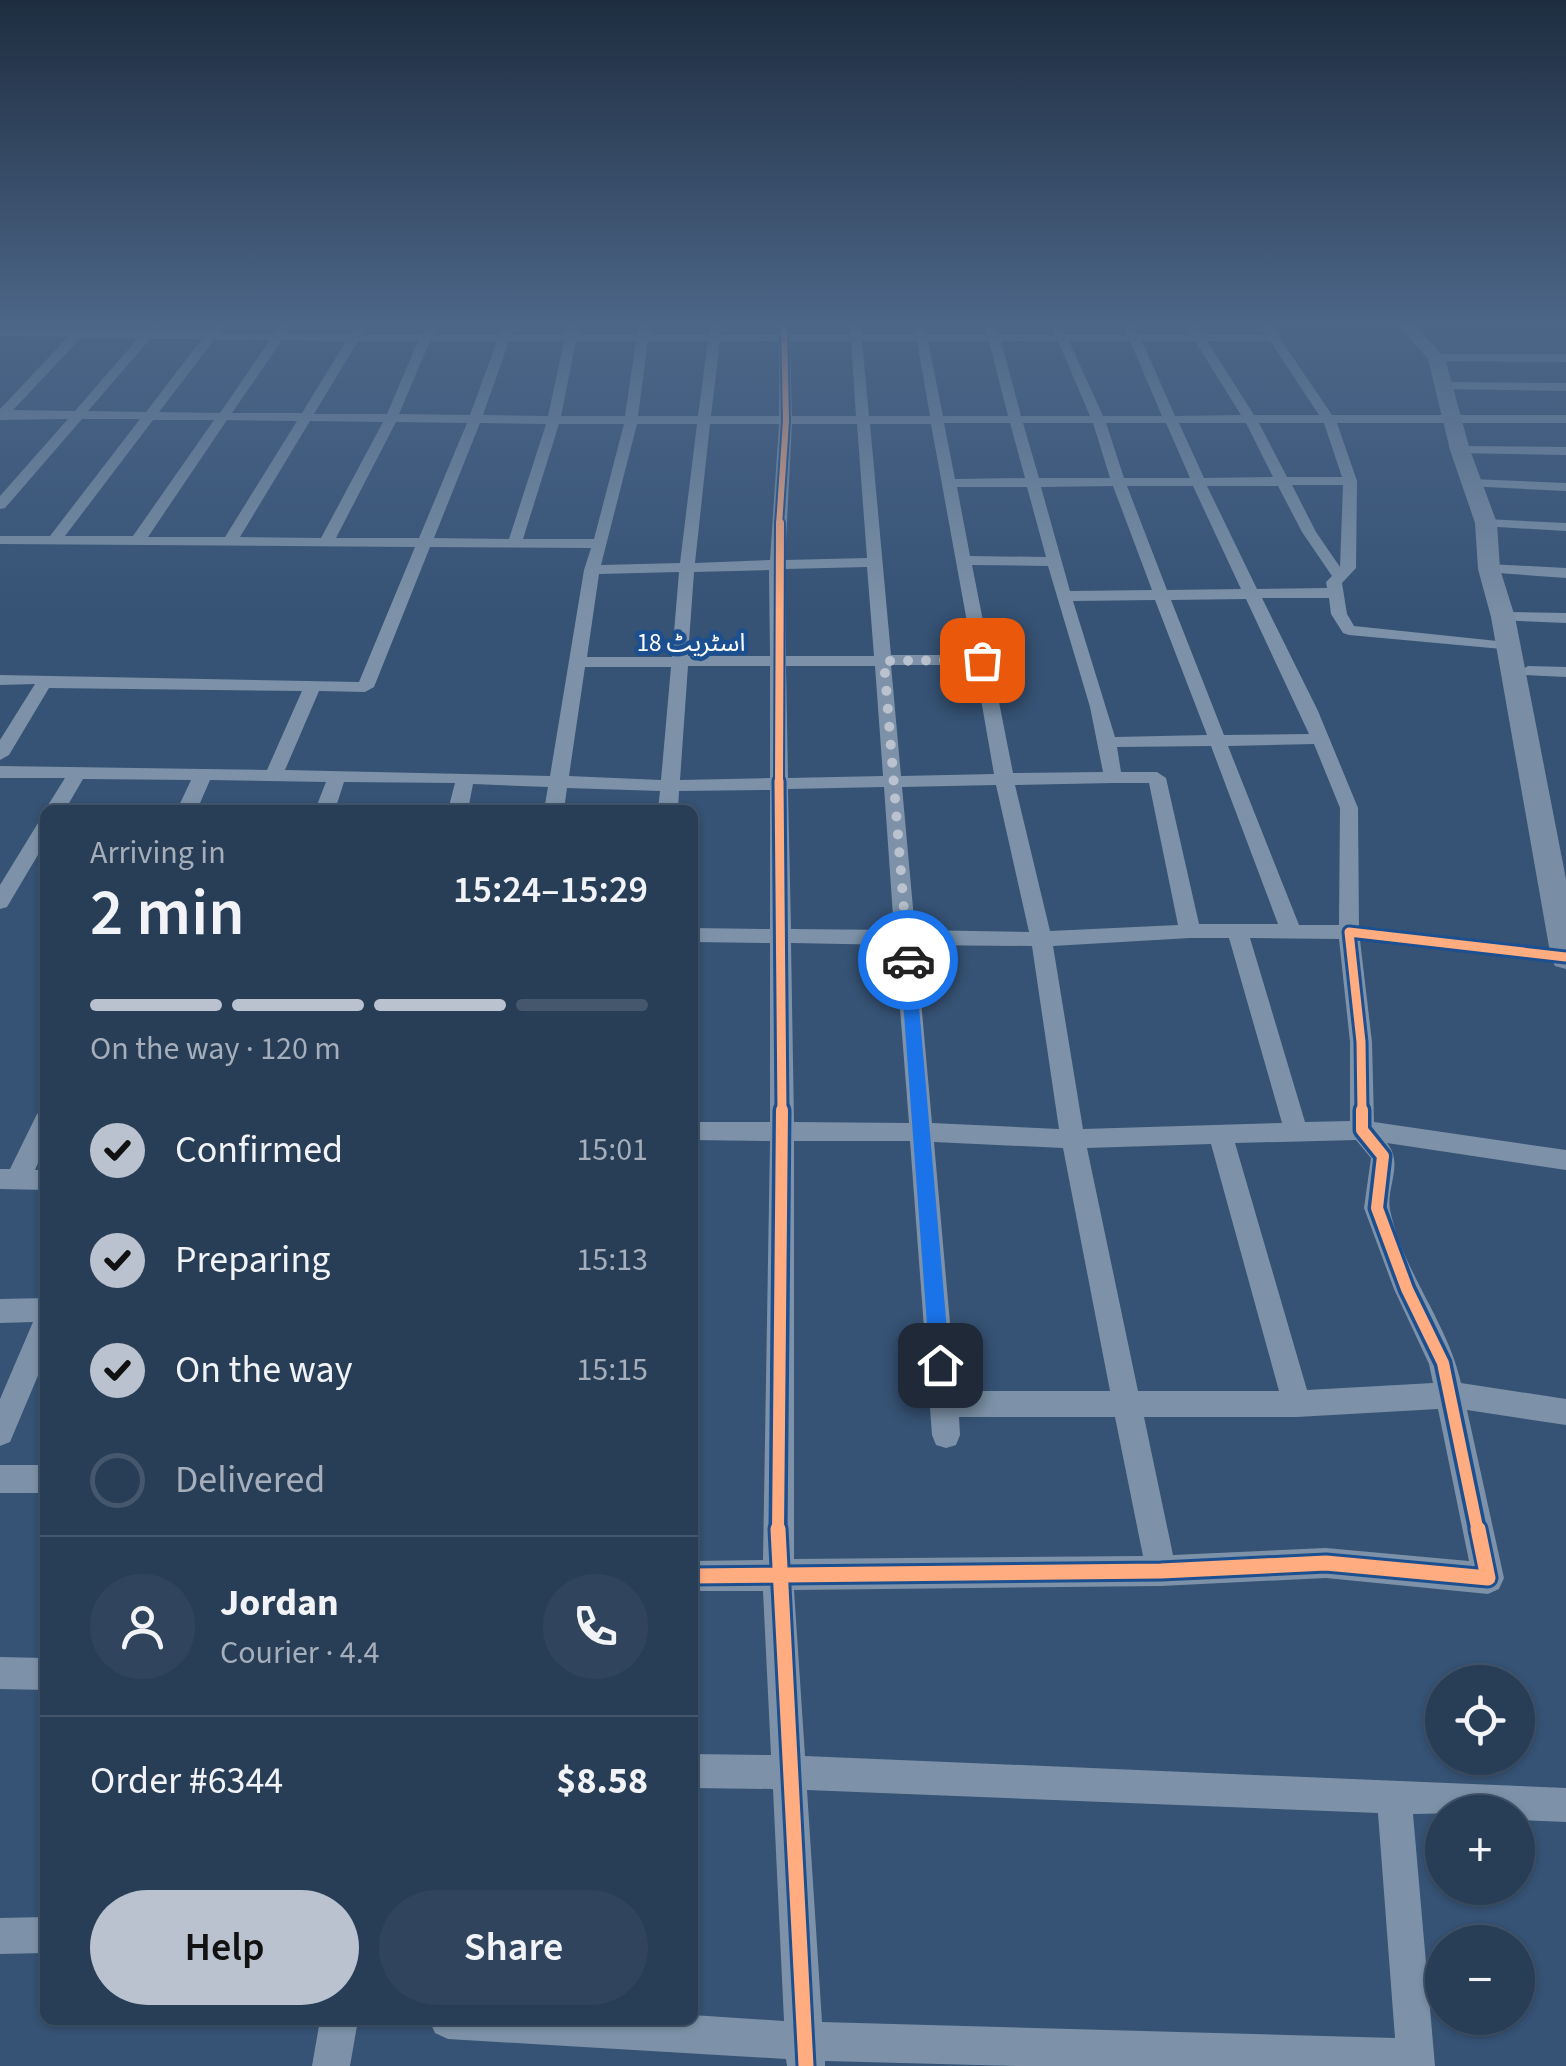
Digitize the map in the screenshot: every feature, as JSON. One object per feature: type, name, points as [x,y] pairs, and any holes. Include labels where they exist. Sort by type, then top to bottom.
[{"type":"street","points":[[0,506],[76,418]]},
{"type":"street","points":[[54,541],[150,418]]},
{"type":"street","points":[[137,542],[223,418]]},
{"type":"street","points":[[229,543],[307,418]]},
{"type":"street","points":[[324,544],[391,418]]},
{"type":"street","points":[[408,418],[985,418]]},
{"type":"street","points":[[1018,418],[1064,596],[1110,742],[1113,778]]},
{"type":"street","points":[[1051,418],[1428,418]]},
{"type":"street","points":[[698,935],[1040,938],[1290,929],[1566,957],[1503,617],[1489,569],[1486,523],[1460,450],[1454,418]]},
{"type":"street","points":[[1500,418],[1566,419]]},
{"type":"street","points":[[938,419],[1005,782],[1040,938],[1073,1139],[1161,1570]]},
{"type":"street","points":[[1098,419],[1118,482],[1290,929]]},
{"type":"street","points":[[698,1576],[1161,1570],[1326,1563],[1488,1578],[1443,1363],[1407,1289],[1377,1208],[1382,1156],[1362,1130],[1362,1042],[1349,932],[1349,808],[1173,419]]},
{"type":"street","points":[[1250,419],[1336,585],[1349,630],[1506,648]]},
{"type":"street","points":[[0,680],[365,687],[475,420]]},
{"type":"street","points":[[515,542],[554,420]]},
{"type":"street","points":[[555,805],[592,570],[631,420]]},
{"type":"street","points":[[668,805],[687,566],[704,420]]},
{"type":"street","points":[[1064,596],[1251,594],[1336,585],[1348,568],[1350,481],[1329,420]]},
{"type":"street","points":[[786,421],[777,564],[782,1132],[778,1576],[806,2054]]},
{"type":"street","points":[[861,421],[876,562],[946,1435]]},
{"type":"street","points":[[1460,450],[1566,451]]},
{"type":"street","points":[[951,482],[1350,481]]},
{"type":"street","points":[[1472,483],[1566,487]]},
{"type":"street","points":[[1486,523],[1566,527]]},
{"type":"street","points":[[0,540],[600,544]]},
{"type":"street","points":[[962,560],[1055,562]]},
{"type":"street","points":[[592,570],[876,562]]},
{"type":"street","points":[[1489,569],[1566,573]]},
{"type":"street","points":[[1503,617],[1566,618]]},
{"type":"street","name":"اسٹریٹ 18","points":[[580,662],[982,660]]},
{"type":"street","points":[[1528,671],[1566,672]]},
{"type":"street","points":[[0,754],[44,683]]},
{"type":"street","points":[[274,775],[313,686]]},
{"type":"street","points":[[1110,742],[1320,738]]},
{"type":"street","points":[[0,772],[466,778],[670,786],[1157,778],[1190,931]]},
{"type":"street","points":[[58,805],[78,772]]},
{"type":"street","points":[[189,805],[204,775]]},
{"type":"street","points":[[327,805],[337,776]]},
{"type":"street","points":[[459,805],[466,778]]},
{"type":"street","points":[[0,902],[40,835]]},
{"type":"street","points":[[1237,930],[1296,1131]]},
{"type":"street","points":[[9,1179],[40,1129]]},
{"type":"street","points":[[698,1131],[920,1132],[1073,1139],[1362,1130],[1566,1160]]},
{"type":"street","points":[[1220,1133],[1297,1404]]},
{"type":"street","points":[[9,1179],[40,1180]]},
{"type":"street","points":[[0,1311],[40,1310]]},
{"type":"street","points":[[0,1433],[40,1338]]},
{"type":"street","points":[[944,1404],[1297,1404],[1452,1395],[1566,1412]]},
{"type":"street","points":[[0,1479],[40,1479]]},
{"type":"street","points":[[0,1673],[40,1674]]},
{"type":"street","points":[[698,1771],[1566,1805]]},
{"type":"street","points":[[501,2025],[806,2054],[1416,2062],[1394,1796]]},
{"type":"street","points":[[0,1936],[40,1935]]},
{"type":"street","points":[[331,2066],[339,2025]]},
{"type":"cycle path","points":[[786,418],[777,564],[782,1131],[778,1576],[806,2066]]},
{"type":"cycle path","points":[[698,1576],[1161,1571],[1326,1563],[1488,1578],[1443,1363],[1407,1289],[1377,1208],[1383,1156],[1362,1130],[1361,1042],[1349,932],[1566,957]]},
{"type":"way so far","points":[[908,960],[884,661],[982,660]]},
{"type":"route","points":[[908,960],[940,1365]]}]
